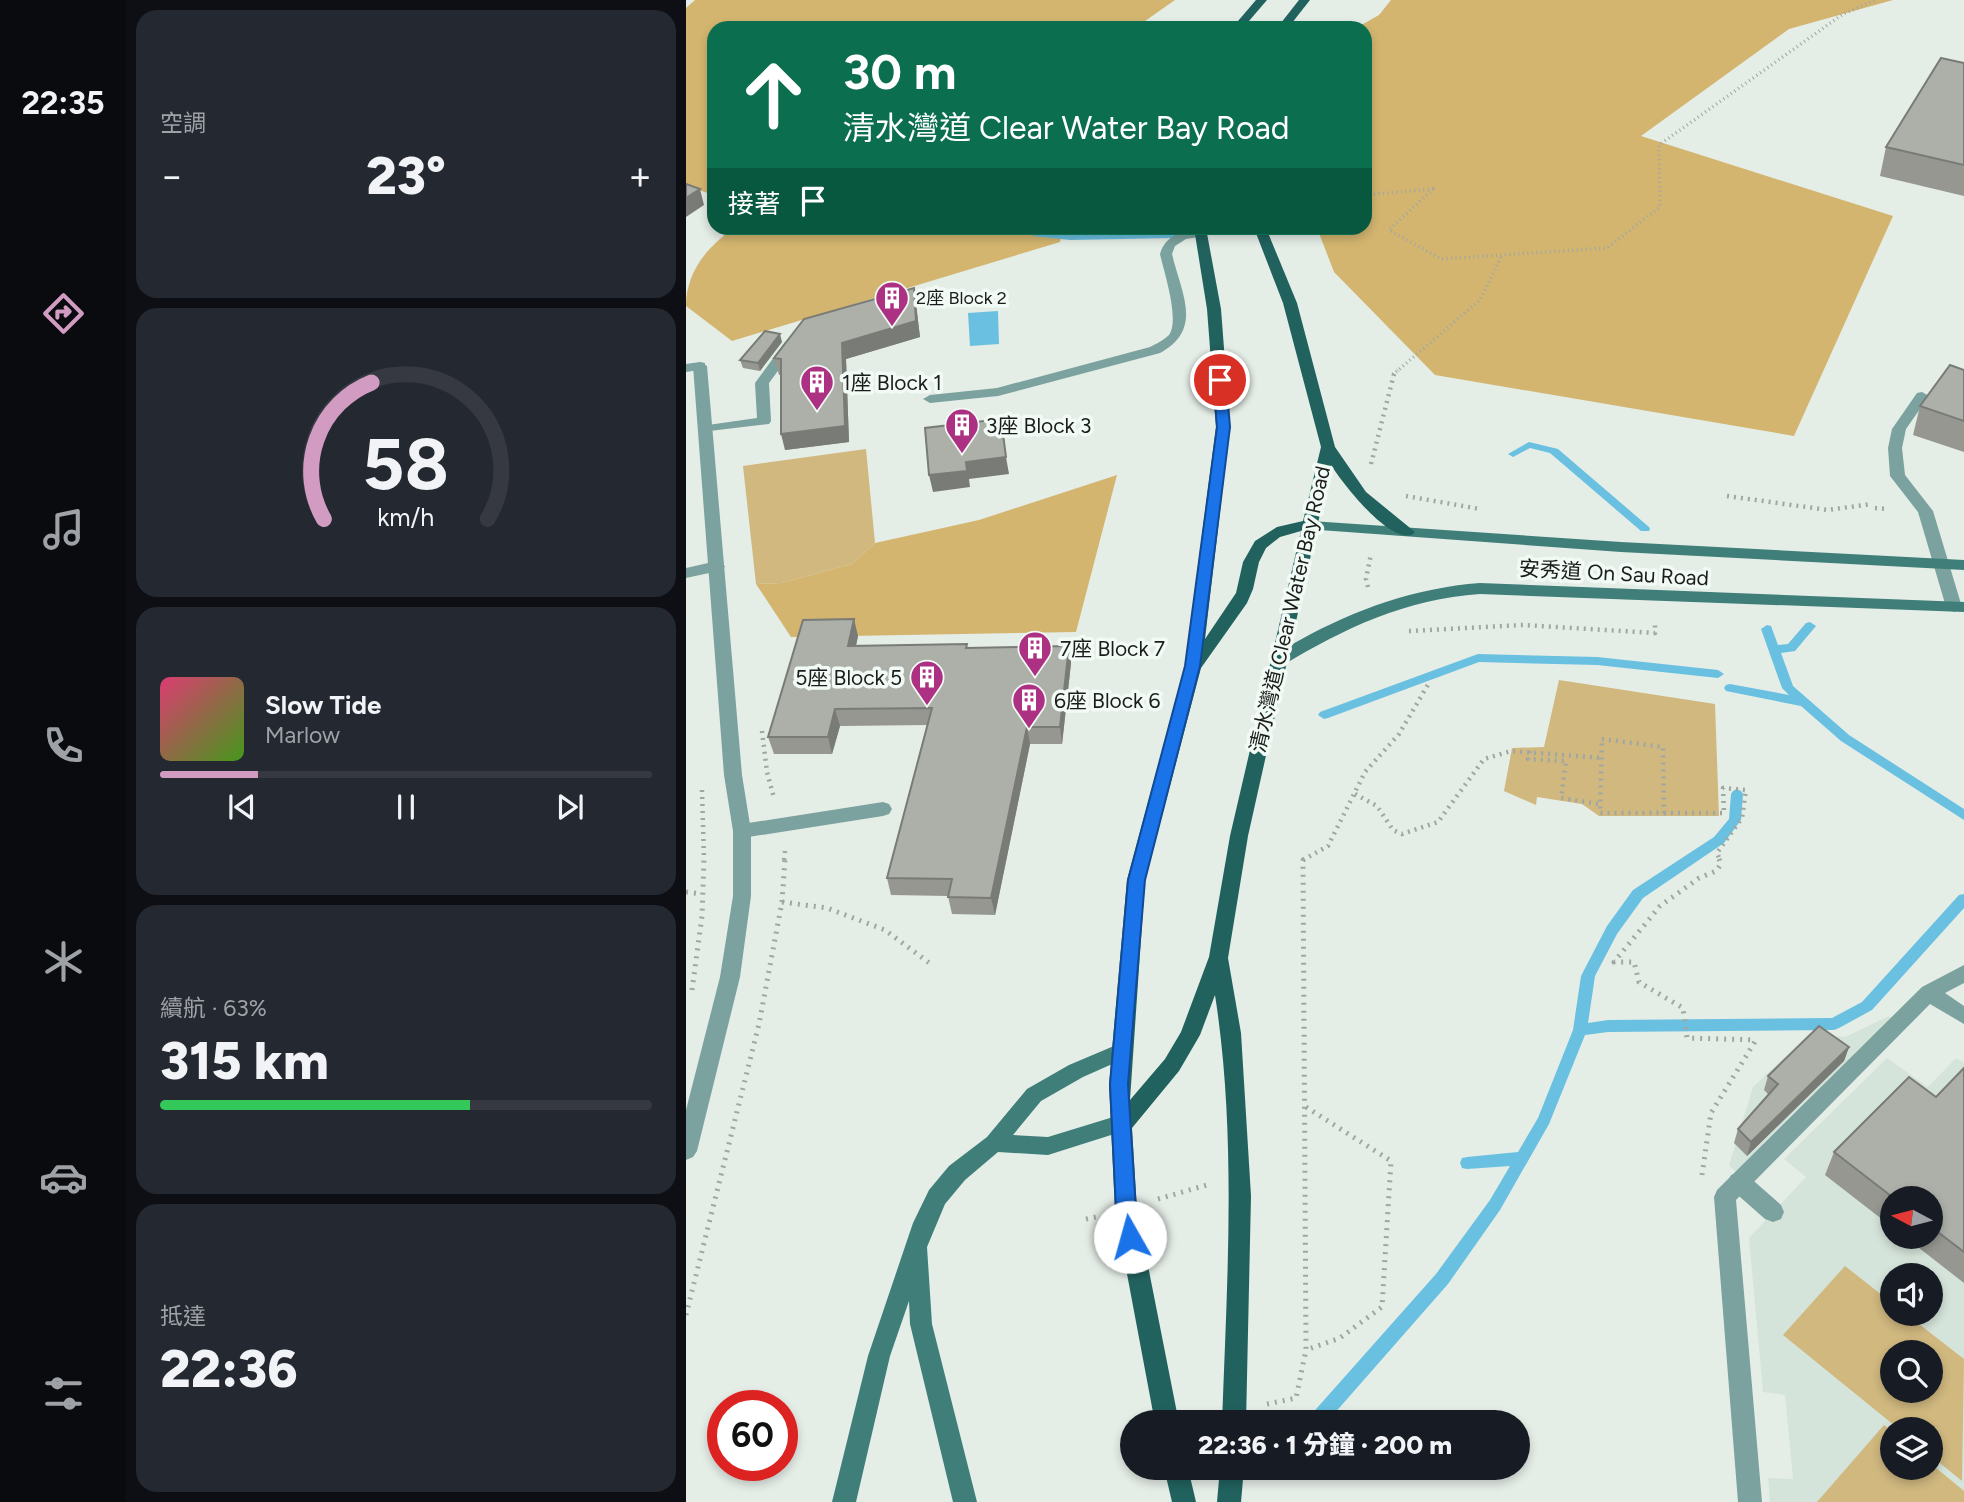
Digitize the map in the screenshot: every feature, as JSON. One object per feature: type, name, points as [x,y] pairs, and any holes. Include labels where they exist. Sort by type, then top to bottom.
[{"type":"main road","points":[[1243,21],[1262,0]]},
{"type":"main road","points":[[1288,21],[1305,0]]},
{"type":"main road","points":[[1164,1410],[1126,1210],[1119,1084],[1136,880],[1193,666],[1223,427],[1214,309],[1202,235]]},
{"type":"main road","name":"清水灣道 Clear Water Bay Road","points":[[1219,957],[1239,836],[1328,447],[1290,303],[1263,235]]},
{"type":"main road","points":[[1328,447],[1352,488],[1378,513],[1407,532]]},
{"type":"main road","points":[[1193,666],[1244,593],[1251,560],[1259,545],[1271,535],[1291,526],[1311,526]]},
{"type":"main road","name":"安秀道 On Sau Road","points":[[1311,526],[1621,547],[1964,565]]},
{"type":"main road","name":"安秀道 On Sau Road","points":[[1277,662],[1310,641],[1373,611],[1421,596],[1466,589],[1959,607]]},
{"type":"main road","points":[[994,1143],[1048,1146],[1123,1123],[1172,1065],[1190,1035],[1219,957]]},
{"type":"main road","points":[[1219,957],[1231,1033],[1240,1178],[1234,1410]]},
{"type":"main road","points":[[844,1502],[879,1356],[930,1209],[946,1185],[994,1143],[1034,1095],[1076,1071],[1121,1051]]},
{"type":"main road","points":[[918,1240],[921,1324],[965,1502]]},
{"type":"main road","points":[[1179,1480],[1184,1502]]},
{"type":"main road","points":[[1229,1502],[1230,1480]]},
{"type":"street","points":[[930,399],[998,392],[1155,350],[1173,341],[1181,320],[1166,254],[1169,244],[1185,235]]},
{"type":"street","points":[[706,429],[764,421],[762,383],[802,329]]},
{"type":"street","points":[[686,1151],[730,977],[742,896],[742,831],[733,775],[706,429],[693,367]]},
{"type":"street","points":[[1922,396],[1899,429],[1896,459],[1898,476],[1925,511],[1959,607]]},
{"type":"street","points":[[686,573],[717,566]]},
{"type":"street","points":[[742,831],[883,809]]},
{"type":"street","points":[[1750,1502],[1732,1189],[1929,993],[1964,973]]},
{"type":"street","points":[[1929,993],[1964,1016]]},
{"type":"street","points":[[1732,1189],[1773,1212]]},
{"type":"path","points":[[1372,194],[1433,189],[1389,230],[1441,259],[1607,248],[1660,207],[1660,145],[1843,14],[1875,0]]},
{"type":"path","points":[[1370,467],[1394,374],[1480,300],[1502,255]]},
{"type":"path","points":[[1727,496],[1828,510],[1871,504]]},
{"type":"path","points":[[1373,611],[1366,579],[1375,530]]},
{"type":"path","points":[[1403,631],[1523,625],[1654,633],[1655,621]]},
{"type":"path","points":[[1261,1406],[1297,1398],[1306,1350],[1306,1107],[1301,916],[1303,860],[1328,846],[1365,772],[1399,734],[1429,683]]},
{"type":"path","points":[[1664,813],[1663,747],[1602,739],[1600,813],[1664,813],[1724,813],[1723,788],[1745,790],[1746,810],[1737,831],[1717,853],[1721,864],[1716,871],[1699,877],[1660,906],[1614,962],[1634,962],[1639,982],[1683,1008],[1687,1038],[1756,1040],[1711,1113],[1699,1195],[1732,1189]]},
{"type":"path","points":[[1355,794],[1377,806],[1393,830],[1402,834],[1438,822],[1484,759],[1511,751],[1602,758]]},
{"type":"path","points":[[1530,751],[1528,758],[1566,761],[1561,798],[1600,804]]},
{"type":"path","points":[[691,997],[700,946],[706,836],[702,781]]},
{"type":"path","points":[[686,892],[701,894]]},
{"type":"path","points":[[782,901],[827,908],[885,930],[932,965]]},
{"type":"path","points":[[1306,1107],[1391,1161],[1382,1307],[1340,1338],[1306,1350]]},
{"type":"path","points":[[1086,1219],[1126,1210],[1171,1194],[1240,1178]]},
{"type":"shaded area","points":[[695,0],[1175,0],[1145,21],[707,21],[707,193],[686,186],[686,8]]},
{"type":"shaded area","points":[[1391,0],[1893,0],[1789,29],[1641,136],[1893,216],[1794,436],[1435,375],[1334,272],[1320,235],[1372,235],[1372,21],[1368,21],[1379,15]]},
{"type":"shaded area","points":[[725,235],[1062,235],[1060,242],[732,341],[686,306],[694,271],[715,243]]},
{"type":"shaded area","points":[[866,449],[875,543],[852,564],[781,583],[756,584],[743,466]]},
{"type":"shaded area","points":[[1117,475],[1076,632],[791,637],[756,584],[781,583],[852,564],[875,543],[979,520]]},
{"type":"shaded area","points":[[1559,680],[1715,704],[1719,816],[1599,816],[1582,804],[1537,797],[1536,805],[1504,791],[1512,748],[1544,747]]},
{"type":"shaded area","points":[[1889,1016],[1895,1022],[1738,1174],[1729,1165],[1753,1087],[1810,1033],[1845,1037]]},
{"type":"shaded area","points":[[1887,1058],[1928,1087],[1956,1058],[1964,1063],[1964,1502],[1770,1502],[1768,1478],[1793,1479],[1785,1395],[1763,1392],[1749,1238],[1806,1177],[1784,1159]]},
{"type":"shaded area","points":[[1845,1266],[1880,1294],[1880,1326],[1921,1326],[1940,1340],[1880,1340],[1880,1403],[1943,1403],[1943,1343],[1964,1359],[1962,1481],[1943,1466],[1943,1417],[1884,1417],[1783,1335]]},
{"type":"shaded area","points":[[1880,1430],[1880,1480],[1943,1480],[1943,1474],[1964,1491],[1964,1502],[1817,1502]]},
{"type":"water","points":[[998,311],[999,344],[970,346],[968,313]]},
{"type":"building","points":[[1941,58],[1964,63],[1964,165],[1886,147]]},
{"type":"building","points":[[686,184],[700,189],[686,198]]},
{"type":"building","points":[[914,288],[916,321],[842,343],[845,426],[781,434],[781,359],[774,358],[804,319]]},
{"type":"building","points":[[765,331],[780,334],[758,363],[740,360]]},
{"type":"building","points":[[1950,365],[1964,370],[1964,421],[1920,406]]},
{"type":"building","points":[[1001,419],[1006,457],[966,462],[967,471],[929,475],[925,428]]},
{"type":"building","points":[[854,619],[848,646],[1069,646],[1060,727],[1027,727],[991,898],[948,897],[952,879],[887,878],[932,708],[835,709],[828,737],[768,737],[803,620]]},
{"type":"building","points":[[1819,1026],[1849,1047],[1751,1142],[1738,1129],[1778,1084],[1768,1076]]},
{"type":"building","points":[[1964,1068],[1964,1252],[1943,1236],[1943,1186],[1880,1187],[1834,1152],[1909,1077],[1936,1097]]},
{"type":"waterway","points":[[1047,235],[1175,235]]},
{"type":"waterway","points":[[1513,454],[1529,445],[1554,451],[1645,529]]},
{"type":"waterway","points":[[1775,649],[1791,648],[1810,626]]},
{"type":"waterway","points":[[1767,629],[1788,688],[1845,738],[1964,815]]},
{"type":"waterway","points":[[1324,715],[1478,658],[1597,661],[1718,674]]},
{"type":"waterway","points":[[1730,688],[1802,702]]},
{"type":"waterway","points":[[1580,1030],[1588,976],[1612,930],[1638,894],[1719,840],[1735,820],[1737,794]]},
{"type":"waterway","points":[[1580,1030],[1608,1026],[1834,1024],[1867,1006],[1964,899]]},
{"type":"waterway","points":[[1326,1410],[1442,1279],[1495,1205],[1544,1120],[1580,1030]]},
{"type":"waterway","points":[[1467,1163],[1521,1158]]},
{"type":"place","name":"2座 Block 2","points":[[892,328]]},
{"type":"place","name":"1座 Block 1","points":[[817,412]]},
{"type":"place","name":"3座 Block 3","points":[[962,455]]},
{"type":"place","name":"7座 Block 7","points":[[1035,678]]},
{"type":"place","name":"5座 Block 5","points":[[927,707]]},
{"type":"place","name":"6座 Block 6","points":[[1029,730]]},
{"type":"route","points":[[1130,1237],[1119,1084],[1136,880],[1193,666],[1223,427],[1220,380]]}]
